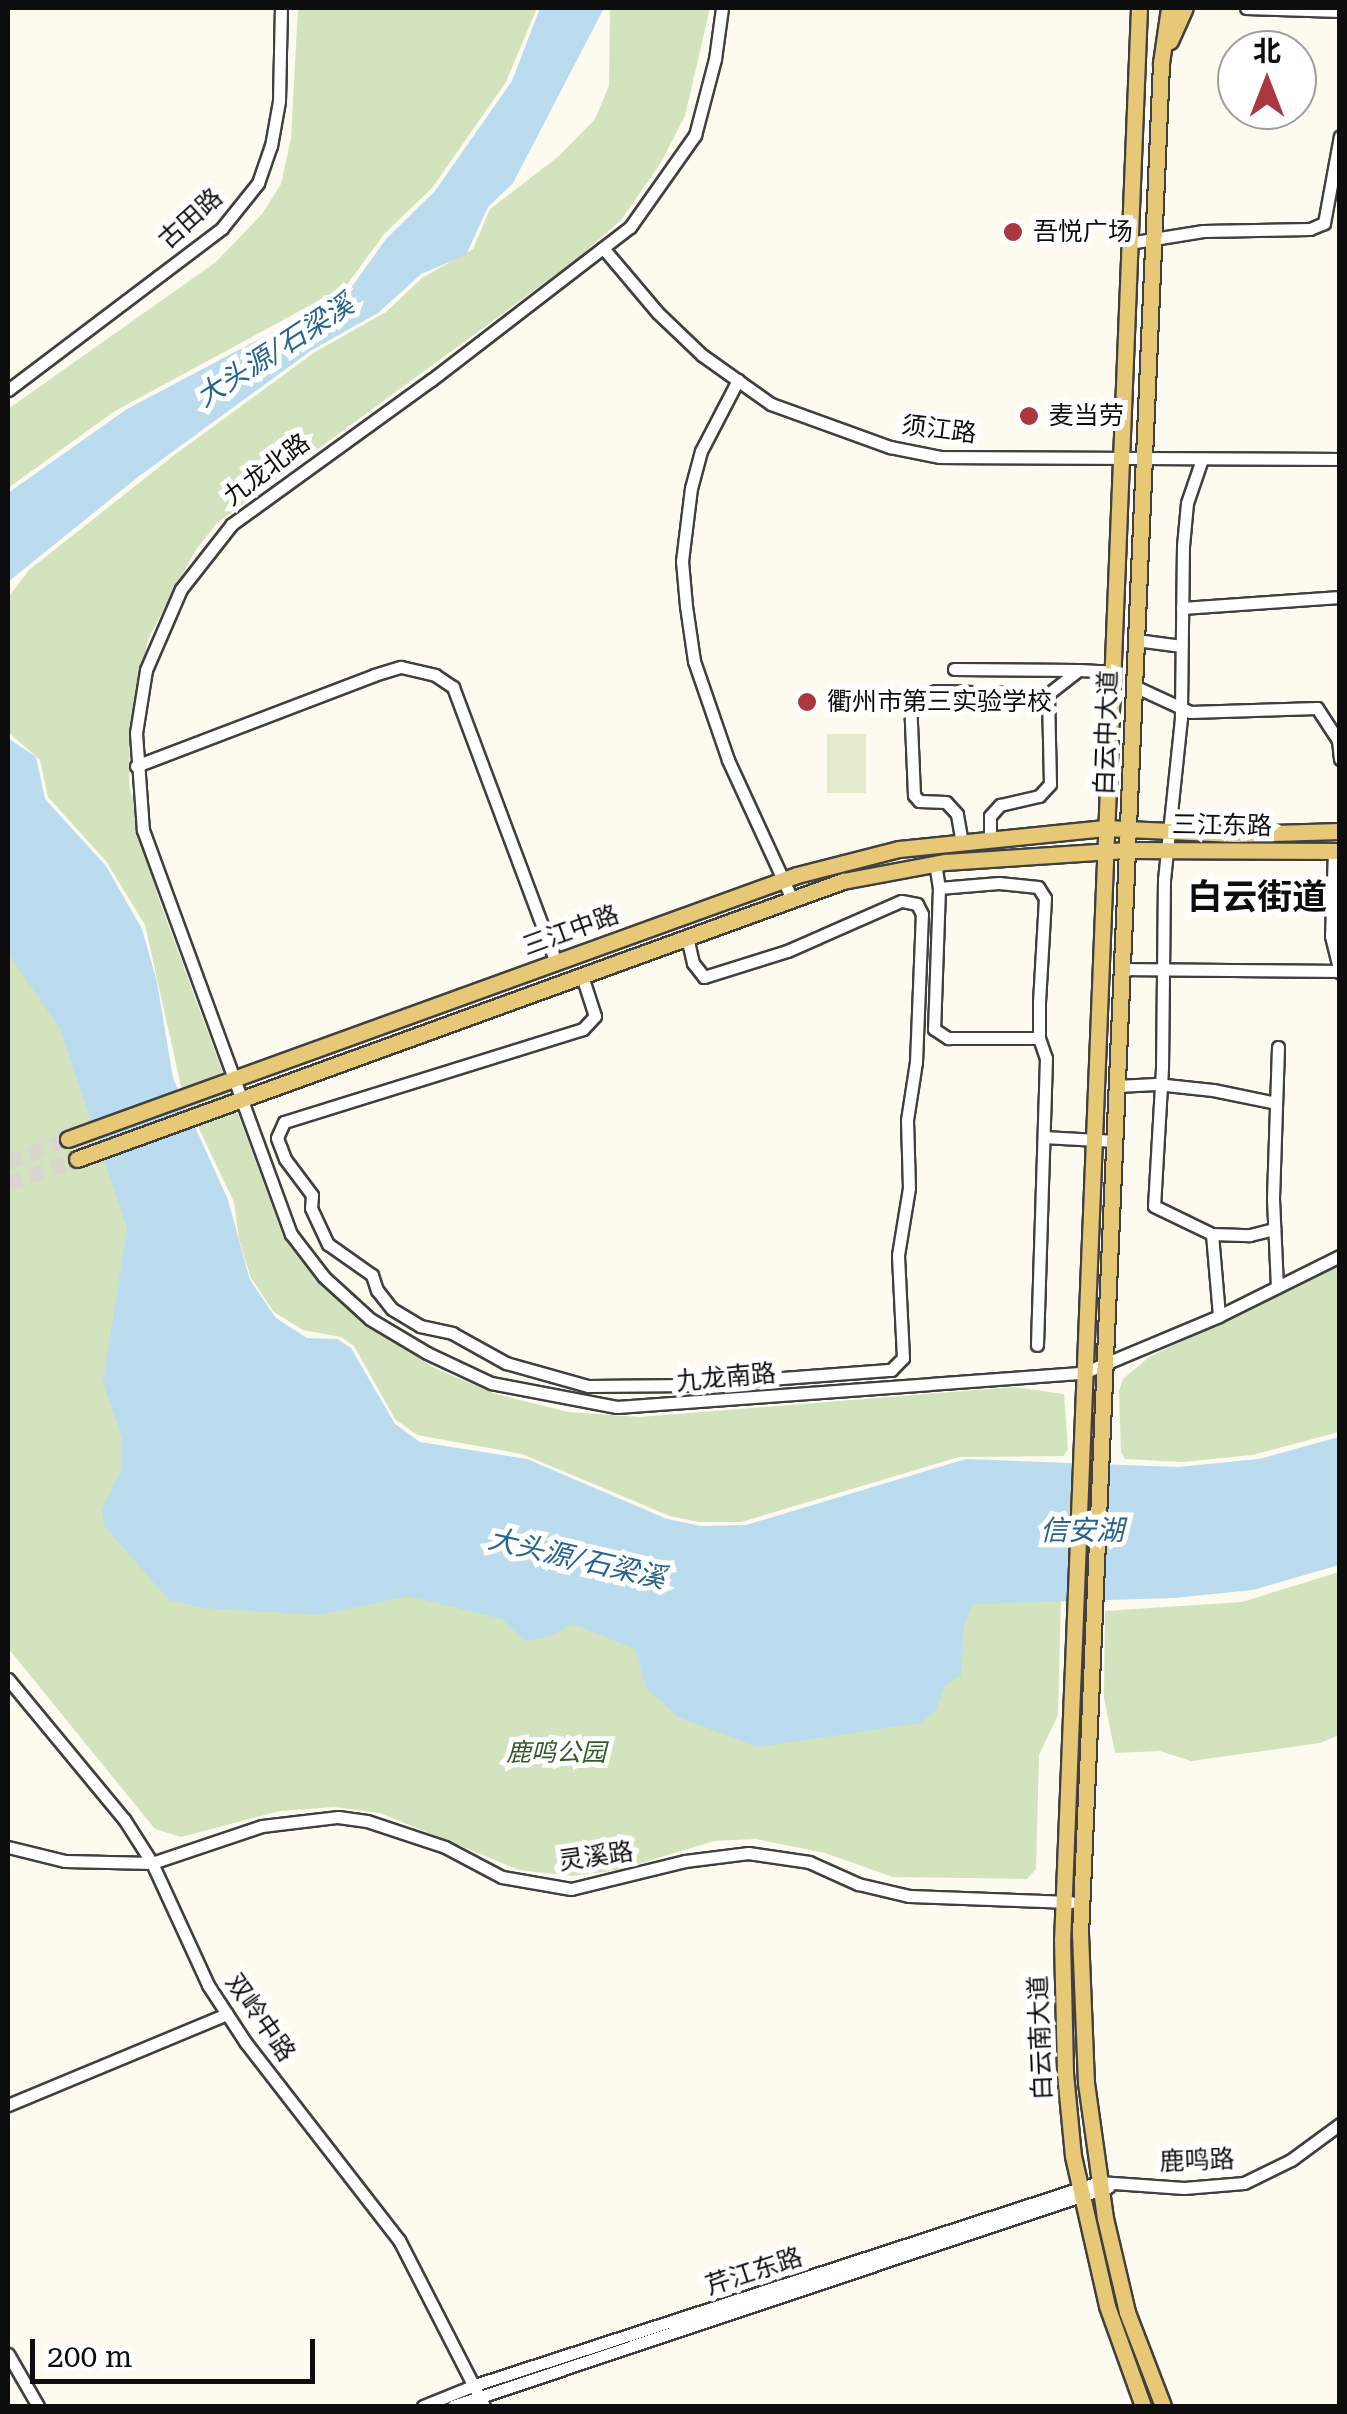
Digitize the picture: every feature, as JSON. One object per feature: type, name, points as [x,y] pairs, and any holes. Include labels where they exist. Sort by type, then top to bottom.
[{"type":"main road","points":[[1125,8],[1137,35]]},
{"type":"main road","name":"白云中大道","points":[[1075,1657],[1092,1140],[1139,8]]},
{"type":"main road","name":"白云中大道","points":[[1094,1658],[1161,63],[1169,8]]},
{"type":"main road","points":[[1161,63],[1184,8]]},
{"type":"main road","name":"三江中路","points":[[68,1139],[784,880],[899,848],[1105,828]]},
{"type":"main road","name":"三江东路","points":[[1105,828],[1340,830]]},
{"type":"main road","name":"三江中路","points":[[77,1159],[843,880],[935,864],[1104,852]]},
{"type":"main road","name":"三江东路","points":[[1104,852],[1337,852]]},
{"type":"main road","name":"白云南大道","points":[[1075,1657],[1064,1902],[1065,2073],[1080,2193],[1107,2306],[1143,2406]]},
{"type":"main road","name":"白云南大道","points":[[1094,1658],[1082,1902],[1086,2083],[1100,2187],[1127,2312],[1163,2406]]},
{"type":"street","name":"古田路","points":[[8,390],[222,228],[258,183],[271,146],[279,101],[281,8]]},
{"type":"street","name":"九龙北路","points":[[243,1098],[143,830],[136,734],[146,670],[162,625],[208,549],[232,524],[630,226],[695,136],[715,59],[722,8]]},
{"type":"street","points":[[1246,8],[1340,11]]},
{"type":"street","points":[[1129,242],[1203,232],[1310,229],[1324,224],[1340,136]]},
{"type":"street","name":"须江路","points":[[603,248],[658,313],[738,380],[771,404],[818,424],[940,458],[1340,460]]},
{"type":"street","points":[[738,380],[707,438],[690,488],[684,524],[683,576],[694,660],[728,760],[792,899]]},
{"type":"street","points":[[1202,459],[1187,502],[1180,708],[1167,850],[1154,1206],[1212,1234],[1250,1235],[1274,1229]]},
{"type":"street","points":[[1182,608],[1340,597]]},
{"type":"street","points":[[1136,640],[1182,646]]},
{"type":"street","points":[[136,766],[374,675],[401,667],[435,675],[453,687],[556,963]]},
{"type":"street","points":[[954,669],[1112,672]]},
{"type":"street","points":[[962,843],[958,814],[946,802],[919,801],[914,795],[910,701],[936,691],[1048,694],[1079,670]]},
{"type":"street","points":[[1134,686],[1190,712],[1317,708],[1338,740],[1340,759]]},
{"type":"street","points":[[990,840],[990,816],[1000,805],[1039,796],[1050,784],[1048,694]]},
{"type":"street","points":[[1122,969],[1339,971],[1331,936],[1337,852]]},
{"type":"street","points":[[935,864],[940,888],[934,1029],[948,1038],[1039,1038]]},
{"type":"street","points":[[940,888],[999,883],[1038,887],[1043,892],[1039,1038],[1046,1054],[1037,1345]]},
{"type":"street","points":[[582,976],[595,1016],[582,1029],[284,1122],[277,1138],[285,1160],[312,1195],[311,1208],[320,1230],[340,1254],[372,1274],[377,1290],[392,1309],[420,1326],[472,1342],[506,1363],[588,1386],[690,1384],[891,1370],[903,1358],[898,1255],[910,1188],[907,1109],[916,1062],[922,914],[917,904],[901,901],[787,951],[704,976],[693,963],[687,938]]},
{"type":"street","points":[[1277,1286],[1274,1229],[1278,1047]]},
{"type":"street","points":[[1117,1086],[1161,1085],[1276,1103]]},
{"type":"street","name":"九龙南路","points":[[243,1098],[291,1234],[324,1277],[370,1319],[427,1353],[491,1383],[617,1407],[1083,1373],[1219,1316],[1340,1256]]},
{"type":"street","points":[[1044,1137],[1115,1140]]},
{"type":"street","points":[[1212,1234],[1219,1316]]},
{"type":"street","points":[[790,1375],[791,1395]]},
{"type":"street","name":"双岭中路","points":[[8,1679],[99,1785],[152,1863],[196,1963],[227,2014],[399,2240],[479,2396]]},
{"type":"street","name":"灵溪路","points":[[8,1847],[65,1861],[152,1863],[262,1826],[338,1818],[406,1833],[502,1876],[536,1885],[590,1886],[685,1861],[748,1853],[809,1862],[858,1884],[910,1896],[1082,1902]]},
{"type":"street","points":[[8,2104],[227,2014]]},
{"type":"street","name":"鹿鸣路","points":[[1120,2182],[1184,2188],[1244,2184],[1292,2160],[1340,2124]]},
{"type":"street","name":"芹江东路","points":[[453,2406],[1120,2182]]},
{"type":"street","points":[[8,2354],[38,2406]]},
{"type":"street","name":"芹江东路","points":[[423,2406],[479,2396]]},
{"type":"green space","points":[[298,8],[537,8],[506,82],[432,188],[385,233],[346,286],[115,411],[8,488],[8,409],[216,262],[262,214],[281,184],[291,138]]},
{"type":"green space","points":[[610,8],[710,8],[685,116],[660,164],[621,220],[577,259],[217,523],[195,551],[148,639],[130,728],[129,784],[158,897],[283,1236],[350,1310],[432,1367],[496,1394],[568,1412],[640,1417],[1014,1387],[1064,1394],[1068,1450],[1063,1456],[959,1457],[741,1522],[699,1522],[670,1516],[522,1454],[417,1435],[395,1419],[354,1346],[341,1337],[303,1330],[274,1312],[251,1278],[239,1239],[234,1202],[183,1095],[145,925],[106,861],[48,797],[40,760],[8,732],[8,598],[29,570],[177,453],[315,352],[386,312],[422,278],[473,249],[490,209],[559,156],[595,119],[609,86]]},
{"type":"green space","points":[[827,734],[866,734],[866,793],[827,793]]},
{"type":"green space","name":"鹿鸣公园","points":[[8,946],[22,962],[408,1589],[570,1620],[960,1613],[971,1599],[1061,1594],[1058,1715],[1039,1755],[1036,1869],[1027,1879],[893,1877],[825,1853],[756,1839],[714,1841],[618,1870],[572,1876],[519,1870],[380,1813],[334,1807],[280,1811],[181,1837],[155,1829],[8,1648]]},
{"type":"green space","points":[[1339,1263],[1339,1432],[1252,1455],[1183,1462],[1125,1459],[1121,1452],[1119,1391],[1123,1379],[1149,1357]]},
{"type":"green space","points":[[1339,1572],[1339,1735],[1320,1743],[1191,1761],[1160,1751],[1115,1753],[1104,1698],[1105,1611],[1242,1602]]},
{"type":"water","name":"大头源/石梁溪","points":[[540,8],[604,8],[513,183],[488,207],[466,255],[421,274],[378,313],[312,350],[138,477],[8,582],[8,493],[127,409],[348,292],[386,239],[435,191],[512,81]]},
{"type":"water","points":[[8,738],[36,757],[45,799],[106,866],[142,929],[157,982],[173,1078],[228,1200],[250,1280],[276,1318],[307,1338],[337,1339],[351,1348],[395,1424],[420,1442],[527,1459],[667,1519],[701,1526],[746,1525],[966,1459],[1178,1467],[1259,1459],[1339,1437],[1339,1565],[1253,1590],[1174,1598],[973,1604],[964,1626],[961,1676],[946,1684],[935,1711],[920,1723],[757,1747],[678,1717],[646,1688],[635,1649],[573,1624],[551,1636],[525,1641],[502,1619],[408,1596],[319,1615],[204,1608],[169,1600],[104,1526],[102,1509],[122,1468],[122,1438],[103,1383],[127,1228],[60,1029],[8,953]]},
{"type":"tunnel","points":[[8,1162],[68,1139]]},
{"type":"tunnel","points":[[8,1184],[77,1159]]},
{"type":"place","name":"吾悦广场","points":[[1013,232]]},
{"type":"place","name":"麦当劳","points":[[1029,416]]},
{"type":"place","name":"衢州市第三实验学校","points":[[807,702]]},
{"type":"district","name":"白云街道","points":[[1257,898]]},
{"type":"water label","name":"信安湖","points":[[1082,1531]]}]
